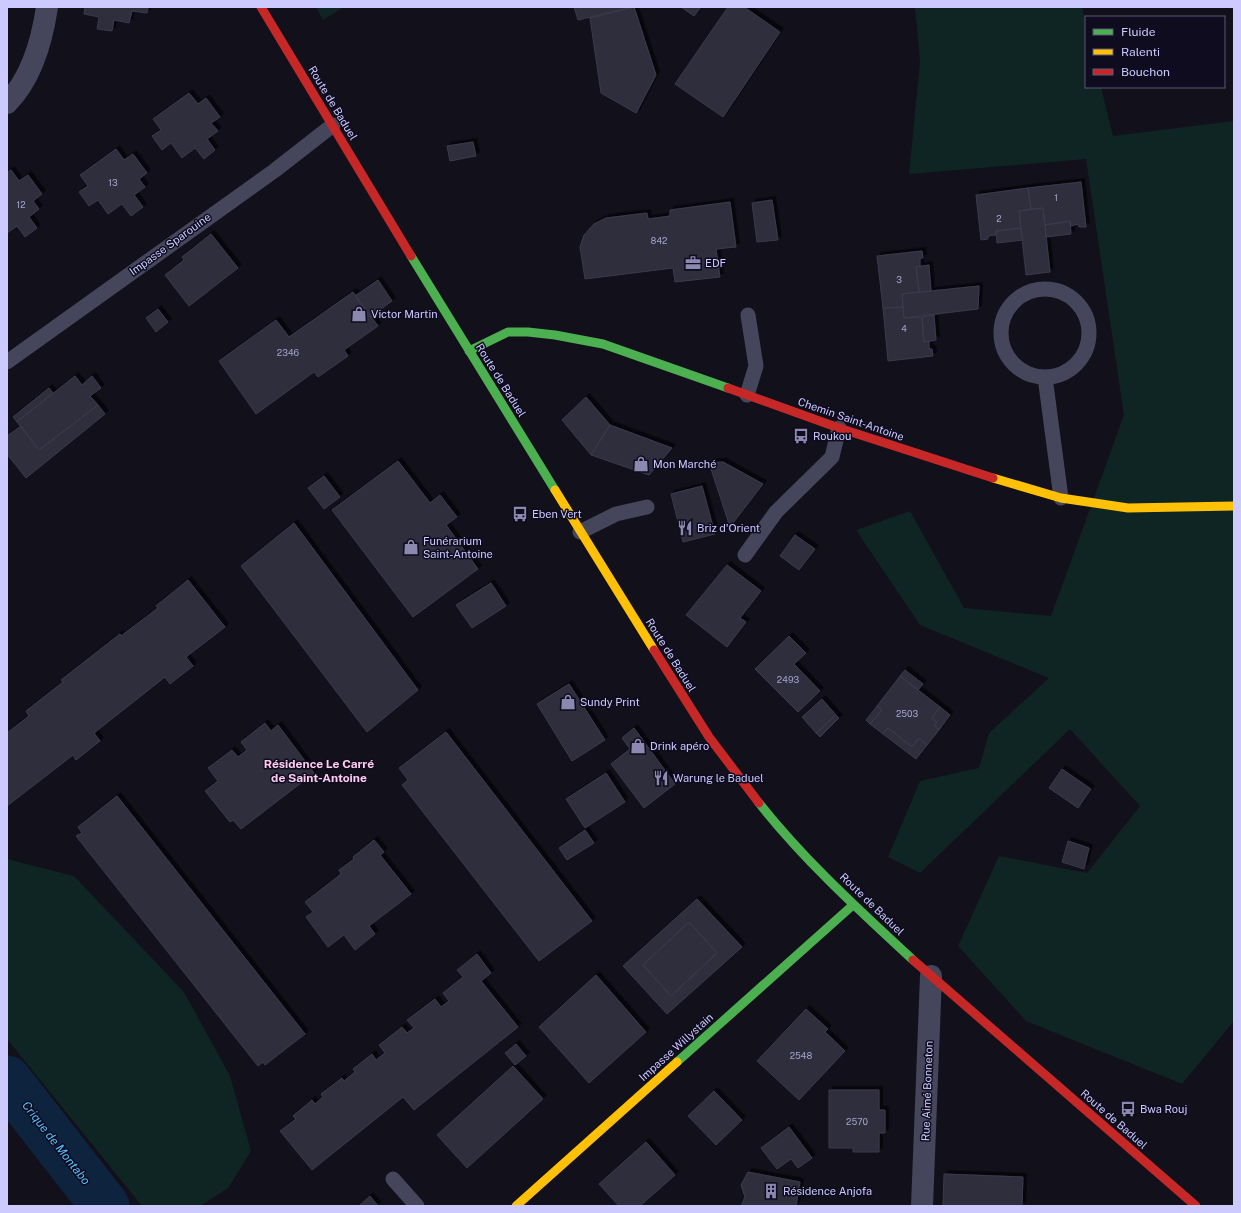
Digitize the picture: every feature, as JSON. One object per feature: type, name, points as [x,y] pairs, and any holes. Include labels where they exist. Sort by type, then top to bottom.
[{"type":"main road","name":"Route de Baduel","points":[[261,7],[580,532],[709,737],[784,834],[853,905],[931,976],[1196,1206]]},
{"type":"main road","name":"Chemin Saint-Antoine","points":[[469,351],[508,332],[528,332],[555,335],[603,344],[839,428],[1022,487],[1062,498],[1128,508],[1234,506]]},
{"type":"main road","name":"Impasse Willystain","points":[[516,1206],[853,905]]},
{"type":"street","points":[[7,103],[25,78],[36,56],[44,28],[47,7]]},
{"type":"street","name":"Rue Aimé Bonneton","points":[[922,1206],[931,976]]},
{"type":"lane","name":"Impasse Sparouine","points":[[7,362],[274,171],[333,125]]},
{"type":"lane","points":[[1037,290],[1052,290],[1065,294],[1076,303],[1085,316],[1088,330],[1087,344],[1082,357],[1072,368],[1059,375],[1045,377],[1031,375],[1018,368],[1008,357],[1002,344],[1001,330],[1004,315],[1012,303],[1023,295],[1037,290]]},
{"type":"lane","points":[[747,395],[756,366],[748,315]]},
{"type":"lane","points":[[1045,377],[1062,498]]},
{"type":"lane","points":[[746,555],[776,512],[832,457],[839,428]]},
{"type":"lane","points":[[580,532],[616,514],[647,507]]},
{"type":"lane","points":[[393,1179],[417,1206]]},
{"type":"green space","points":[[316,7],[344,7],[323,20]]},
{"type":"green space","points":[[915,7],[1082,7],[1085,19],[1085,88],[1101,88],[1113,136],[1234,121],[1234,1021],[1182,1084],[1026,1021],[958,946],[999,856],[1087,873],[1140,806],[1070,729],[920,873],[888,857],[920,781],[979,768],[989,733],[1049,678],[920,625],[856,530],[910,511],[964,608],[1051,616],[1124,415],[1086,159],[909,174],[920,62]]},
{"type":"green space","points":[[7,859],[74,876],[184,992],[230,1076],[251,1151],[228,1188],[200,1206],[142,1206],[7,1039]]},
{"type":"building","points":[[85,7],[148,7],[147,13],[132,11],[129,23],[114,20],[112,31],[97,29],[99,17],[84,14]]},
{"type":"building","points":[[574,7],[633,7],[578,20]]},
{"type":"building","points":[[634,7],[656,75],[636,113],[601,93],[590,18]]},
{"type":"building","points":[[681,7],[701,7],[694,16]]},
{"type":"building","points":[[728,7],[744,7],[780,32],[723,117],[675,84]]},
{"type":"building","points":[[189,93],[198,104],[206,98],[220,117],[211,123],[218,131],[207,139],[215,150],[204,159],[195,148],[182,158],[171,143],[162,150],[152,136],[161,130],[153,119]]},
{"type":"building","points":[[473,142],[476,156],[450,161],[447,146]]},
{"type":"building","points":[[116,149],[124,160],[133,154],[147,173],[139,179],[145,187],[134,195],[143,207],[131,216],[122,204],[108,214],[98,200],[89,206],[79,192],[88,186],[80,175]]},
{"type":"building","points":[[11,170],[19,181],[28,175],[42,194],[33,201],[39,209],[29,217],[37,228],[25,237],[17,226],[7,233],[7,173]]},
{"type":"building","points":[[1081,182],[1086,227],[1079,227],[1078,224],[1071,226],[1070,221],[1045,225],[1043,208],[1031,209],[1028,188]]},
{"type":"building","points":[[1028,188],[1031,209],[1019,211],[1021,228],[996,231],[996,235],[988,236],[988,239],[981,240],[976,195]]},
{"type":"building","points":[[772,200],[778,240],[757,242],[752,203]]},
{"type":"building","points":[[730,202],[736,247],[716,249],[720,277],[675,282],[673,268],[585,279],[580,247],[584,235],[594,224],[606,218],[647,213],[648,219],[670,216],[670,210]]},
{"type":"building","points":[[1043,208],[1050,272],[1026,275],[1019,211]]},
{"type":"building","points":[[1070,221],[1071,234],[1046,237],[1045,225]]},
{"type":"building","points":[[1021,228],[1023,240],[997,243],[996,231]]},
{"type":"building","points":[[211,234],[238,268],[189,306],[165,275],[184,260],[182,257]]},
{"type":"building","points":[[922,251],[923,258],[920,258],[920,266],[916,267],[919,292],[902,294],[903,307],[883,308],[877,256]]},
{"type":"building","points":[[929,265],[931,291],[919,292],[916,267]]},
{"type":"building","points":[[378,280],[392,301],[370,317],[355,296]]},
{"type":"building","points":[[979,286],[978,309],[904,318],[902,294]]},
{"type":"building","points":[[353,292],[378,326],[344,350],[348,356],[318,377],[314,372],[256,414],[219,361],[276,320],[289,337]]},
{"type":"building","points":[[903,307],[904,318],[922,317],[924,342],[929,341],[929,349],[932,349],[933,356],[888,361],[883,308]]},
{"type":"building","points":[[158,309],[168,322],[156,332],[146,318]]},
{"type":"building","points":[[934,315],[936,340],[924,342],[922,317]]},
{"type":"building","points":[[75,376],[82,385],[92,376],[101,388],[90,396],[98,405],[39,450],[17,422]]},
{"type":"building","points":[[49,388],[53,393],[17,422],[13,417]]},
{"type":"building","points":[[586,397],[610,425],[591,455],[562,420]]},
{"type":"building","points":[[98,405],[105,414],[26,478],[7,454],[7,436],[21,426],[39,450]]},
{"type":"building","points":[[610,425],[672,448],[649,475],[591,455]]},
{"type":"building","name":"Funérarium Saint-Antoine","points":[[398,461],[430,503],[440,495],[457,517],[446,525],[478,569],[413,617],[332,510]]},
{"type":"building","points":[[723,462],[763,484],[730,527],[709,463]]},
{"type":"building","points":[[324,476],[340,497],[324,509],[308,488]]},
{"type":"building","points":[[702,486],[715,534],[683,542],[671,494]]},
{"type":"building","points":[[294,523],[418,690],[367,732],[241,566]]},
{"type":"building","points":[[795,535],[815,549],[799,570],[780,556]]},
{"type":"building","points":[[727,565],[761,591],[740,618],[746,622],[727,647],[686,615]]},
{"type":"building","points":[[188,580],[225,627],[186,657],[193,666],[170,684],[165,677],[94,733],[100,741],[76,760],[73,755],[7,806],[7,733],[29,716],[26,711],[63,682],[61,680],[120,634],[121,636],[158,608],[156,606]]},
{"type":"building","points":[[491,583],[506,606],[472,628],[456,605]]},
{"type":"building","points":[[789,636],[806,653],[794,664],[820,691],[798,712],[755,669]]},
{"type":"building","points":[[905,670],[923,684],[918,690],[900,676]]},
{"type":"building","points":[[900,676],[940,707],[932,718],[937,722],[934,726],[939,730],[927,745],[919,738],[912,747],[888,728],[883,734],[870,724],[882,710],[877,706]]},
{"type":"building","points":[[569,684],[605,740],[572,761],[537,704]]},
{"type":"building","points":[[822,699],[836,715],[816,733],[802,717]]},
{"type":"building","points":[[877,706],[882,710],[870,724],[866,720]]},
{"type":"building","points":[[940,707],[950,715],[939,730],[934,726],[937,722],[932,718]]},
{"type":"building","points":[[836,715],[839,718],[820,737],[816,733]]},
{"type":"building","points":[[265,723],[271,731],[278,725],[314,773],[241,829],[233,820],[230,822],[205,791],[218,781],[208,768],[232,750],[238,757],[247,750],[241,742]]},
{"type":"building","points":[[634,728],[675,784],[644,808],[611,764],[630,749],[622,738]]},
{"type":"building","points":[[888,728],[912,747],[919,738],[927,745],[916,759],[883,734]]},
{"type":"building","points":[[446,732],[592,921],[539,961],[402,785],[408,780],[399,768]]},
{"type":"building","points":[[1062,769],[1091,789],[1078,808],[1049,788]]},
{"type":"building","points":[[606,773],[625,802],[585,828],[566,799]]},
{"type":"building","points":[[117,796],[305,1034],[265,1065],[263,1062],[258,1066],[76,836],[82,833],[78,827]]},
{"type":"building","points":[[585,830],[594,843],[567,860],[559,848]]},
{"type":"building","points":[[374,840],[384,852],[380,855],[411,894],[369,926],[375,934],[355,950],[344,935],[328,947],[306,917],[313,912],[305,902],[341,874],[339,870],[354,859],[353,857]]},
{"type":"building","points":[[1068,841],[1089,848],[1084,869],[1062,862]]},
{"type":"building","points":[[697,899],[742,947],[667,1014],[623,966]],"holes":[[[689,922],[717,953],[671,996],[643,965]]]},
{"type":"building","points":[[689,922],[717,953],[671,996],[643,965]]},
{"type":"building","points":[[477,954],[491,973],[481,981],[518,1027],[414,1110],[403,1097],[312,1170],[280,1131],[296,1119],[293,1116],[312,1100],[315,1104],[323,1097],[321,1094],[342,1078],[344,1081],[355,1072],[353,1069],[372,1054],[376,1060],[385,1053],[379,1045],[402,1027],[407,1033],[414,1028],[407,1020],[435,999],[441,1007],[449,1001],[443,993],[463,977],[457,970]]},
{"type":"building","points":[[596,975],[646,1032],[589,1083],[539,1027]]},
{"type":"building","points":[[806,1009],[828,1029],[825,1032],[845,1051],[799,1100],[757,1061]]},
{"type":"building","points":[[516,1044],[526,1056],[515,1065],[505,1053]]},
{"type":"building","points":[[513,1066],[543,1099],[467,1168],[437,1135]]},
{"type":"building","points":[[829,1090],[879,1090],[879,1110],[885,1110],[885,1133],[879,1133],[879,1152],[853,1152],[853,1148],[829,1148]]},
{"type":"building","points":[[714,1091],[742,1120],[716,1145],[688,1116]]},
{"type":"building","points":[[789,1127],[812,1158],[798,1168],[791,1159],[777,1169],[761,1148]]},
{"type":"building","points":[[646,1142],[675,1175],[640,1206],[619,1206],[599,1184]]},
{"type":"building","name":"Résidence Anjofa","points":[[748,1172],[800,1182],[796,1206],[741,1206],[745,1197],[741,1185]]},
{"type":"building","points":[[944,1174],[1023,1177],[1022,1206],[943,1206]]},
{"type":"building","points":[[370,1196],[378,1206],[359,1206]]},
{"type":"waterway","name":"Crique de Montabo","points":[[7,1080],[105,1206]]},
{"type":"traffic: fast","points":[[411,256],[555,490]]},
{"type":"traffic: fast","points":[[469,351],[508,332],[528,332],[555,335],[603,344],[728,388]]},
{"type":"traffic: fast","points":[[759,803],[814,865],[913,960]]},
{"type":"traffic: fast","points":[[677,1062],[853,905]]},
{"type":"traffic: slow","points":[[993,478],[1061,498],[1128,508],[1234,506]]},
{"type":"traffic: slow","points":[[555,490],[654,650]]},
{"type":"traffic: slow","points":[[516,1206],[677,1062]]},
{"type":"traffic: jam","points":[[261,7],[411,256]]},
{"type":"traffic: jam","points":[[728,388],[839,428],[993,478]]},
{"type":"traffic: jam","points":[[654,650],[709,737],[759,803]]},
{"type":"traffic: jam","points":[[913,960],[1196,1206]]},
{"type":"place","name":"EDF","points":[[693,263]]},
{"type":"place","name":"Victor Martin","points":[[359,314]]},
{"type":"place","name":"Roukou","points":[[801,436]]},
{"type":"place","name":"Mon Marché","points":[[641,464]]},
{"type":"place","name":"Eben Vert","points":[[520,514]]},
{"type":"place","name":"Briz d'Orient","points":[[685,528]]},
{"type":"place","name":"Funérarium Saint-Antoine","points":[[411,547]]},
{"type":"place","name":"Sundy Print","points":[[568,702]]},
{"type":"place","name":"Drink apéro","points":[[638,746]]},
{"type":"place","name":"Warung le Baduel","points":[[661,778]]},
{"type":"place","name":"Bwa Rouj","points":[[1128,1109]]},
{"type":"place","name":"Résidence Anjofa","points":[[771,1191]]},
{"type":"district","name":"Résidence Le Carré de Saint-Antoine","points":[[319,771]]}]
